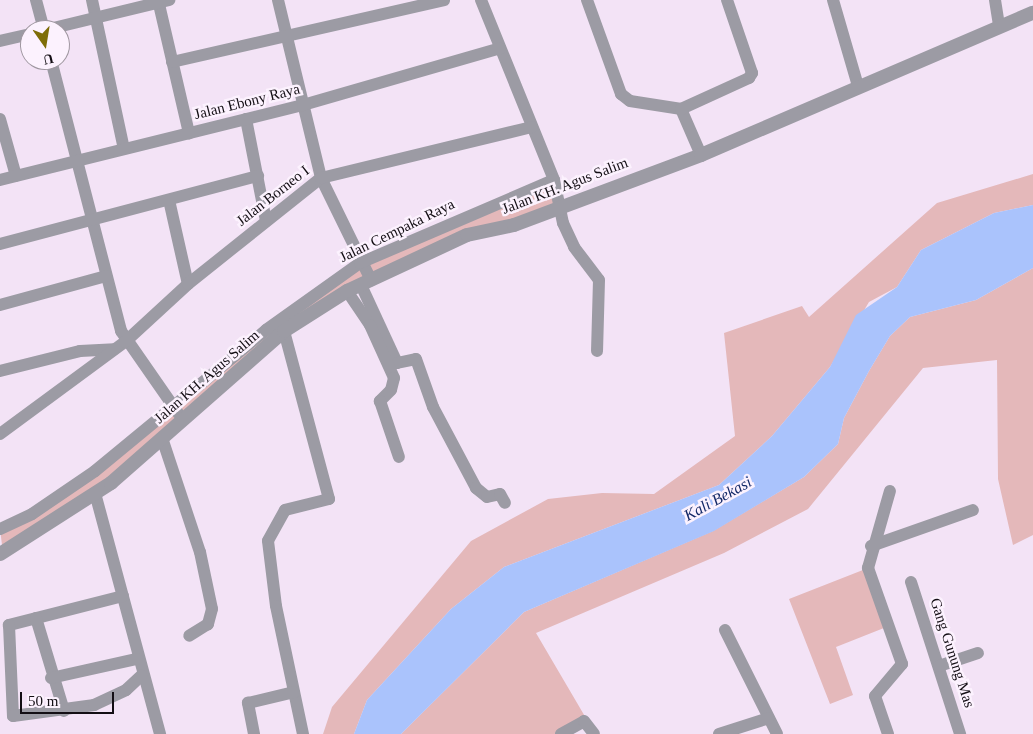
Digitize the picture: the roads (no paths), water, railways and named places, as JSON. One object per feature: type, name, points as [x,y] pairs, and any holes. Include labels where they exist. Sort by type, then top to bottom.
[{"type":"street","points":[[36,0],[41,20]]},
{"type":"street","points":[[92,0],[124,149]]},
{"type":"street","points":[[278,0],[321,178],[360,263],[397,362],[416,359],[433,407],[476,488],[487,497],[500,494],[506,504]]},
{"type":"street","points":[[172,62],[286,34],[444,0]]},
{"type":"street","points":[[481,0],[554,180],[574,247],[600,280],[597,351]]},
{"type":"street","points":[[587,0],[621,94],[630,101],[681,109],[749,78],[752,73],[727,0]]},
{"type":"street","points":[[833,0],[858,86]]},
{"type":"street","points":[[995,0],[1000,26]]},
{"type":"street","points":[[70,24],[162,1],[172,62],[189,133]]},
{"type":"street","name":"Jalan KH. Agus Salim","points":[[1,550],[95,493],[185,420],[284,332],[347,291],[467,235],[514,225],[560,205],[700,155],[1033,13]]},
{"type":"street","points":[[0,41],[20,36]]},
{"type":"street","name":"Jalan Ebony Raya","points":[[0,180],[304,105],[500,48]]},
{"type":"street","points":[[54,70],[106,276],[125,342],[173,407],[185,420]]},
{"type":"street","points":[[681,109],[700,155]]},
{"type":"street","points":[[0,119],[16,176]]},
{"type":"street","points":[[246,119],[266,221]]},
{"type":"street","name":"Jalan Borneo I","points":[[0,434],[125,342],[188,284],[321,178],[532,126]]},
{"type":"street","points":[[0,244],[93,223],[258,176]]},
{"type":"street","name":"Jalan Cempaka Raya","points":[[0,529],[32,514],[95,471],[266,330],[360,263],[554,180]]},
{"type":"street","points":[[169,200],[188,284]]},
{"type":"street","points":[[0,306],[106,276]]},
{"type":"street","points":[[347,291],[370,325],[394,378],[391,390],[380,401],[398,457]]},
{"type":"street","points":[[284,332],[329,499],[286,510],[268,541],[276,606],[303,734]]},
{"type":"street","points":[[0,371],[80,352],[114,350]]},
{"type":"street","points":[[162,438],[200,552],[212,609],[208,624],[189,636]]},
{"type":"street","points":[[888,734],[875,696],[902,664],[868,568],[871,546],[890,491]]},
{"type":"street","points":[[95,493],[123,596],[136,658],[141,676],[151,689],[160,734]]},
{"type":"street","points":[[871,546],[973,510]]},
{"type":"street","name":"Gang Gunung Mas","points":[[911,582],[960,734]]},
{"type":"street","points":[[123,596],[9,626],[13,716],[64,711],[106,702],[141,676]]},
{"type":"street","points":[[36,618],[51,678],[64,711]]},
{"type":"street","points":[[725,630],[777,734]]},
{"type":"street","points":[[939,666],[978,653]]},
{"type":"street","points":[[51,678],[136,658]]},
{"type":"street","points":[[254,734],[248,703],[294,692]]},
{"type":"street","points":[[719,734],[769,718]]},
{"type":"street","points":[[561,734],[584,722],[594,734]]},
{"type":"water","name":"Kali Bekasi","points":[[1033,205],[1033,268],[976,300],[910,317],[890,336],[869,371],[844,418],[838,444],[804,477],[714,531],[524,612],[401,734],[354,734],[367,700],[451,609],[504,567],[719,485],[772,436],[830,367],[856,315],[897,287],[921,250],[994,213]]}]
